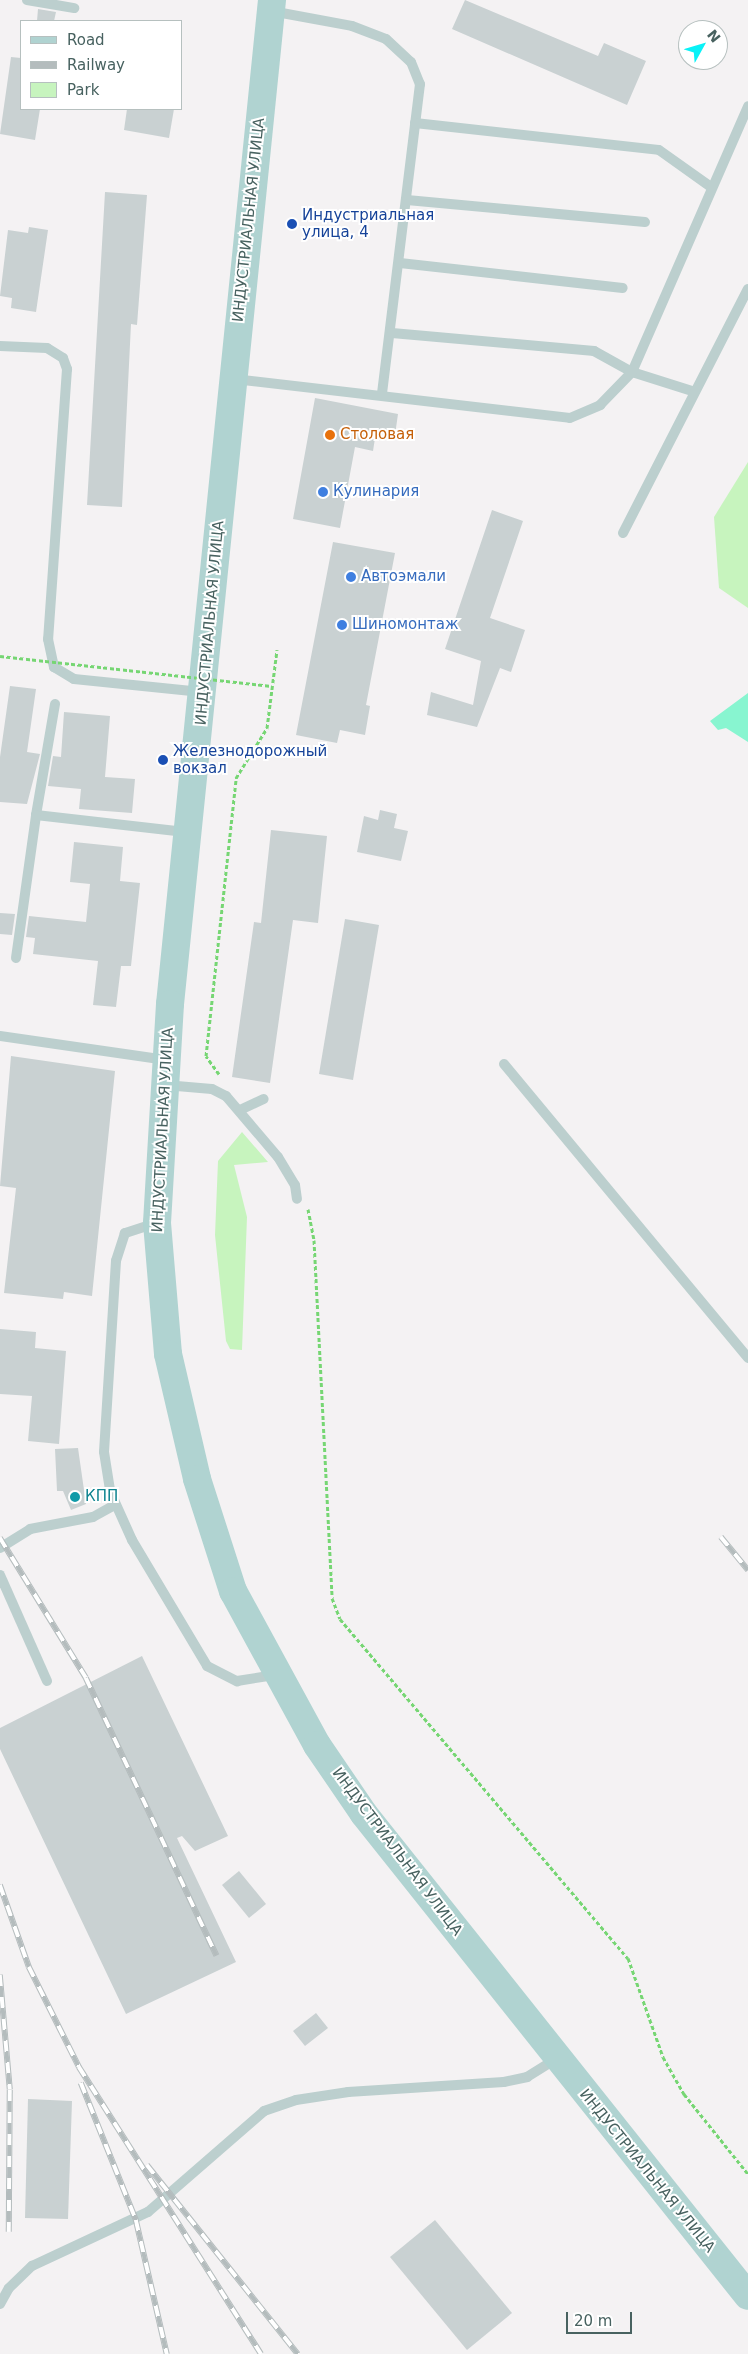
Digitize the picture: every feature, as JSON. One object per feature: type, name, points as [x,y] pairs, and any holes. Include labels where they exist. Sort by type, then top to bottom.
[{"type":"main road","name":"ИНДУСТРИАЛЬНАЯ УЛИЦА","points":[[271,6],[166,1073],[157,1223],[168,1354],[197,1479],[233,1591],[275,1675],[364,1814],[748,2296]]},
{"type":"lane","points":[[27,0],[74,8]]},
{"type":"lane","points":[[271,6],[352,26],[386,39],[411,62],[420,84],[392,333],[382,394]]},
{"type":"lane","points":[[233,379],[382,394],[570,418],[600,405],[632,372],[711,187],[748,106]]},
{"type":"lane","points":[[415,123],[659,150],[711,187]]},
{"type":"lane","points":[[406,200],[646,222]]},
{"type":"lane","points":[[400,263],[623,288]]},
{"type":"lane","points":[[623,533],[692,391],[748,288]]},
{"type":"lane","points":[[392,333],[594,351],[632,372],[692,391]]},
{"type":"lane","points":[[0,346],[47,348],[63,358],[67,369],[48,639],[54,668],[74,680],[202,692]]},
{"type":"lane","points":[[16,958],[36,815],[55,704]]},
{"type":"lane","points":[[36,815],[189,832]]},
{"type":"lane","points":[[0,1036],[166,1073],[212,1089],[241,1108],[278,1157],[302,1200]]},
{"type":"lane","points":[[504,1064],[748,1358]]},
{"type":"lane","points":[[241,1108],[264,1099]]},
{"type":"lane","points":[[157,1223],[125,1233],[116,1261],[104,1452],[116,1505],[194,1649],[208,1666],[237,1681],[275,1675]]},
{"type":"lane","points":[[0,1548],[30,1530],[93,1517],[116,1505]]},
{"type":"lane","points":[[0,1576],[47,1681]]},
{"type":"lane","points":[[0,2304],[9,2288],[32,2266],[148,2212],[264,2111],[296,2100],[348,2092],[504,2082],[527,2077],[557,2058]]},
{"type":"path","points":[[241,1108],[206,1056],[236,778],[267,728],[277,650]]},
{"type":"path","points":[[0,656],[271,686]]},
{"type":"path","points":[[302,1200],[314,1240],[332,1598],[340,1619],[628,1958],[671,2072],[748,2174]]},
{"type":"green space","points":[[748,462],[748,608],[719,588],[714,517]]},
{"type":"green space","points":[[242,1132],[268,1162],[234,1165],[247,1217],[242,1350],[230,1349],[226,1341],[215,1235],[218,1161]]},
{"type":"shaded area","points":[[748,693],[748,742],[726,728],[718,730],[710,721]]},
{"type":"building","points":[[465,0],[598,56],[604,43],[646,61],[627,105],[452,29]]},
{"type":"building","points":[[38,9],[56,12],[54,20],[37,20]]},
{"type":"building","points":[[11,57],[20,58],[20,110],[40,110],[35,140],[0,134]]},
{"type":"building","points":[[127,110],[174,110],[169,138],[124,130]]},
{"type":"building","points":[[105,192],[147,195],[137,325],[131,324],[122,507],[87,505]]},
{"type":"building","points":[[29,227],[48,230],[36,312],[11,308],[12,298],[0,296],[8,230],[28,233]]},
{"type":"building","points":[[315,398],[398,414],[395,435],[376,432],[373,451],[355,447],[340,528],[293,519]]},
{"type":"building","points":[[492,510],[523,521],[490,618],[525,630],[511,672],[500,668],[477,727],[427,715],[431,692],[473,705],[481,661],[445,649]]},
{"type":"building","points":[[333,542],[395,553],[366,705],[370,706],[365,735],[340,730],[337,743],[296,735]]},
{"type":"building","points":[[10,686],[36,689],[27,752],[40,754],[27,804],[0,802],[0,757]]},
{"type":"building","points":[[64,712],[110,716],[105,777],[135,779],[132,813],[79,809],[81,789],[48,786],[53,756],[61,757]]},
{"type":"building","points":[[380,810],[397,814],[394,828],[408,831],[401,861],[357,852],[364,816],[378,820]]},
{"type":"building","points":[[271,830],[327,836],[318,923],[293,920],[270,1083],[232,1077],[254,922],[261,923]]},
{"type":"building","points":[[74,842],[123,847],[120,881],[140,883],[131,966],[121,966],[116,1007],[93,1005],[98,961],[33,954],[35,938],[26,937],[29,916],[86,922],[90,884],[70,882]]},
{"type":"building","points":[[0,913],[15,914],[12,935],[0,934]]},
{"type":"building","points":[[345,919],[379,925],[353,1080],[319,1074]]},
{"type":"building","points":[[11,1056],[115,1071],[92,1296],[64,1292],[63,1299],[4,1293],[16,1188],[0,1186]]},
{"type":"building","points":[[0,1329],[36,1332],[35,1348],[66,1351],[59,1444],[28,1441],[32,1396],[0,1394]]},
{"type":"building","points":[[78,1448],[86,1504],[71,1510],[63,1491],[57,1491],[55,1449]]},
{"type":"building","points":[[142,1656],[228,1836],[195,1851],[182,1836],[177,1838],[236,1962],[126,2014],[0,1749],[0,1728]]},
{"type":"building","points":[[239,1871],[266,1904],[249,1918],[222,1885]]},
{"type":"building","points":[[316,2013],[328,2028],[305,2046],[293,2031]]},
{"type":"building","points":[[28,2099],[72,2101],[68,2219],[25,2218]]},
{"type":"building","points":[[435,2220],[512,2313],[467,2350],[390,2257]]},
{"type":"railway","points":[[721,1537],[748,1570]]},
{"type":"railway","points":[[0,1538],[86,1678],[217,1956]]},
{"type":"railway","points":[[0,1885],[29,1967],[79,2067],[261,2354]]},
{"type":"railway","points":[[0,1975],[10,2090],[9,2232]]},
{"type":"railway","points":[[81,2083],[136,2220],[167,2354]]},
{"type":"railway","points":[[147,2165],[298,2354]]},
{"type":"place","name":"Индустриальная улица, 4","points":[[292,224]]},
{"type":"place","name":"Столовая","points":[[330,435]]},
{"type":"place","name":"Кулинария","points":[[323,492]]},
{"type":"place","name":"Автоэмали","points":[[351,577]]},
{"type":"place","name":"Шиномонтаж","points":[[342,625]]},
{"type":"place","name":"Железнодорожный вокзал","points":[[163,760]]},
{"type":"place","name":"КПП","points":[[75,1497]]}]
